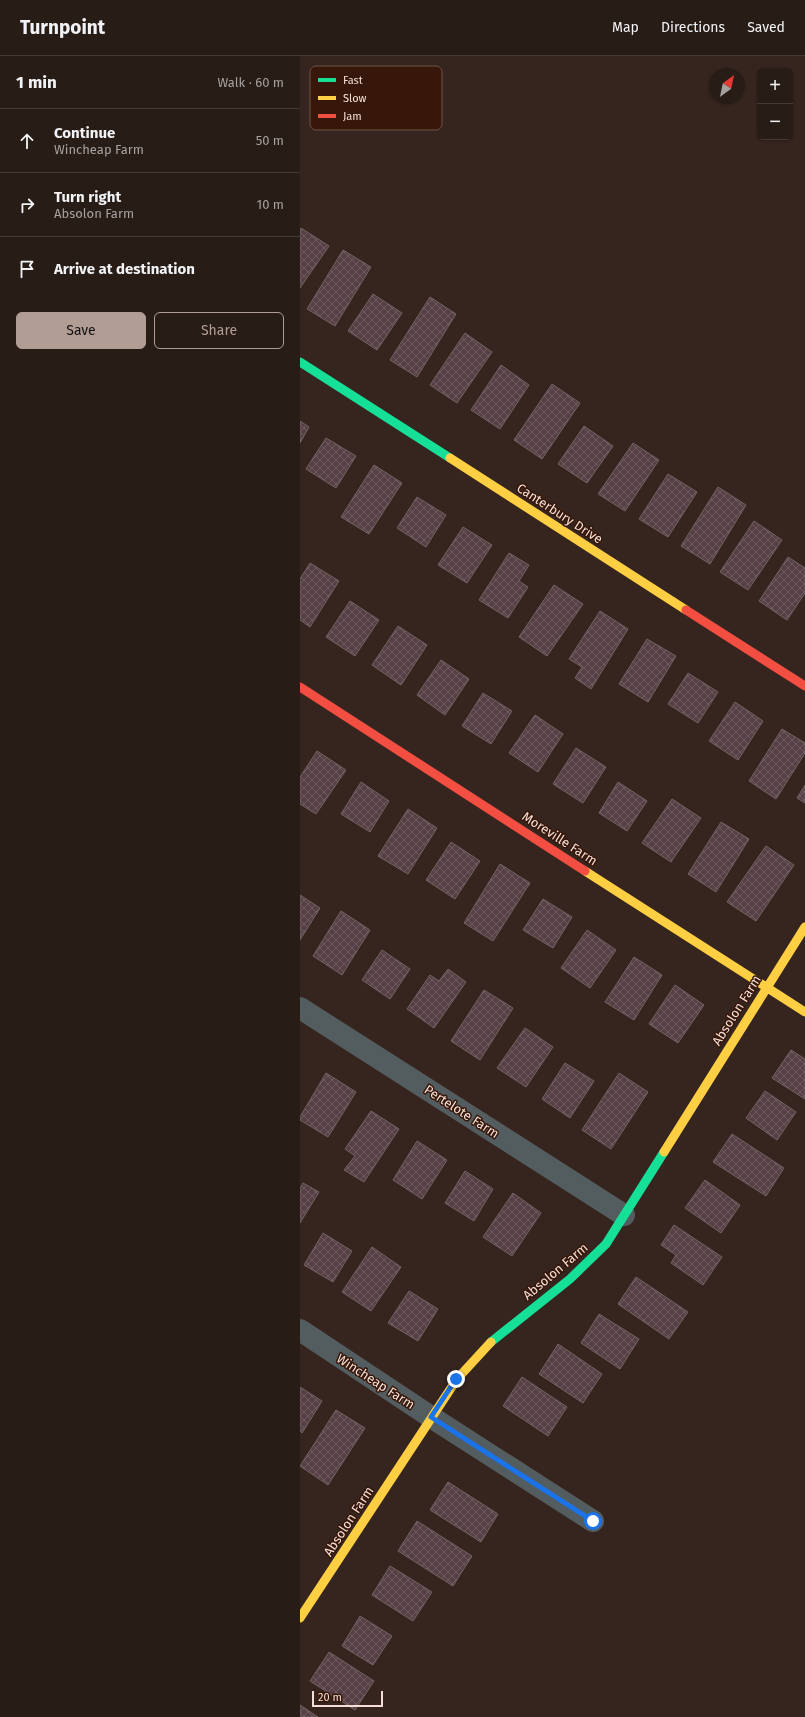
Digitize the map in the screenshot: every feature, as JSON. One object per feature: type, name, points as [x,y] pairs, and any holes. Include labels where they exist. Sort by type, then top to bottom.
[{"type":"street","name":"Canterbury Drive","points":[[300,362],[805,686]]},
{"type":"street","name":"Moreville Farm","points":[[300,687],[805,1012]]},
{"type":"street","name":"Absolon Farm","points":[[300,1618],[456,1379],[495,1337],[570,1279],[606,1244],[805,927]]},
{"type":"street","name":"Pertelote Farm","points":[[300,1008],[624,1215]]},
{"type":"street","name":"Wincheap Farm","points":[[300,1330],[431,1417],[593,1521]]},
{"type":"building","points":[[301,228],[329,246],[300,288],[300,230]]},
{"type":"building","points":[[343,250],[371,267],[335,326],[307,309]]},
{"type":"building","points":[[373,294],[402,313],[377,350],[348,331]]},
{"type":"building","points":[[430,297],[456,314],[417,377],[390,360]]},
{"type":"building","points":[[465,333],[492,352],[457,403],[430,385]]},
{"type":"building","points":[[501,365],[529,385],[500,429],[471,410]]},
{"type":"building","points":[[552,384],[580,403],[542,459],[514,440]]},
{"type":"building","points":[[300,421],[309,427],[300,443]]},
{"type":"building","points":[[584,426],[613,446],[587,483],[558,464]]},
{"type":"building","points":[[326,438],[356,456],[336,488],[306,469]]},
{"type":"building","points":[[633,443],[659,460],[625,511],[598,494]]},
{"type":"building","points":[[374,465],[402,483],[369,534],[341,517]]},
{"type":"building","points":[[668,474],[697,492],[668,537],[639,519]]},
{"type":"building","points":[[718,487],[746,505],[710,564],[681,546]]},
{"type":"building","points":[[417,497],[446,515],[426,547],[397,528]]},
{"type":"building","points":[[754,521],[782,540],[748,590],[720,572]]},
{"type":"building","points":[[463,527],[492,545],[467,583],[438,565]]},
{"type":"building","points":[[509,553],[529,565],[519,581],[528,587],[508,618],[479,600]]},
{"type":"building","points":[[788,557],[805,568],[805,593],[787,620],[759,601]]},
{"type":"building","points":[[310,563],[339,581],[310,627],[300,620],[300,579]]},
{"type":"building","points":[[554,585],[583,604],[547,656],[519,637]]},
{"type":"building","points":[[350,601],[379,620],[355,656],[326,637]]},
{"type":"building","points":[[600,611],[628,629],[591,689],[575,678],[582,667],[569,659]]},
{"type":"building","points":[[398,626],[427,645],[401,685],[372,665]]},
{"type":"building","points":[[647,639],[676,656],[648,702],[619,684]]},
{"type":"building","points":[[441,660],[469,679],[445,715],[417,695]]},
{"type":"building","points":[[688,673],[718,692],[698,723],[668,704]]},
{"type":"building","points":[[483,693],[512,711],[491,744],[462,726]]},
{"type":"building","points":[[735,702],[763,721],[738,760],[709,741]]},
{"type":"building","points":[[535,715],[563,734],[538,772],[509,753]]},
{"type":"building","points":[[782,729],[805,743],[805,753],[776,799],[749,781]]},
{"type":"building","points":[[576,748],[606,767],[583,803],[553,784]]},
{"type":"building","points":[[317,751],[346,770],[316,814],[300,804],[300,777]]},
{"type":"building","points":[[361,782],[389,801],[370,832],[341,814]]},
{"type":"building","points":[[618,782],[647,801],[627,831],[599,813]]},
{"type":"building","points":[[805,785],[805,803],[797,798]]},
{"type":"building","points":[[672,799],[701,818],[671,862],[642,843]]},
{"type":"building","points":[[408,809],[437,828],[408,874],[378,856]]},
{"type":"building","points":[[721,822],[749,839],[716,892],[688,874]]},
{"type":"building","points":[[451,842],[480,861],[455,899],[426,880]]},
{"type":"building","points":[[766,846],[794,865],[756,921],[727,902]]},
{"type":"building","points":[[500,864],[530,883],[493,941],[464,923]]},
{"type":"building","points":[[300,895],[320,908],[300,940]]},
{"type":"building","points":[[543,899],[572,917],[553,948],[523,930]]},
{"type":"building","points":[[341,911],[370,930],[342,975],[313,956]]},
{"type":"building","points":[[587,930],[616,950],[590,988],[561,968]]},
{"type":"building","points":[[382,950],[410,969],[390,999],[362,980]]},
{"type":"building","points":[[634,957],[662,975],[634,1020],[605,1002]]},
{"type":"building","points":[[448,969],[466,982],[434,1028],[407,1009],[430,975],[439,981]]},
{"type":"building","points":[[675,985],[704,1005],[678,1043],[649,1024]]},
{"type":"building","points":[[484,990],[513,1008],[480,1060],[451,1041]]},
{"type":"building","points":[[525,1028],[553,1047],[526,1087],[497,1068]]},
{"type":"building","points":[[791,1050],[805,1059],[805,1099],[772,1078]]},
{"type":"building","points":[[565,1063],[594,1081],[570,1118],[542,1099]]},
{"type":"building","points":[[326,1073],[356,1092],[328,1137],[300,1120],[300,1117]]},
{"type":"building","points":[[619,1073],[648,1092],[611,1149],[582,1130]]},
{"type":"building","points":[[765,1091],[796,1112],[777,1140],[746,1118]]},
{"type":"building","points":[[371,1111],[399,1129],[364,1182],[344,1170],[355,1156],[345,1149]]},
{"type":"building","points":[[732,1134],[784,1168],[766,1196],[713,1162]]},
{"type":"building","points":[[417,1141],[447,1160],[422,1199],[393,1180]]},
{"type":"building","points":[[465,1171],[493,1189],[474,1221],[445,1203]]},
{"type":"building","points":[[705,1180],[740,1205],[721,1233],[685,1208]]},
{"type":"building","points":[[303,1183],[319,1192],[300,1223],[300,1188]]},
{"type":"building","points":[[513,1193],[541,1213],[512,1256],[483,1237]]},
{"type":"building","points":[[674,1225],[722,1257],[703,1285],[671,1263],[676,1255],[661,1245]]},
{"type":"building","points":[[323,1233],[352,1251],[333,1282],[304,1265]]},
{"type":"building","points":[[372,1247],[401,1267],[371,1311],[342,1292]]},
{"type":"building","points":[[636,1277],[688,1312],[669,1339],[618,1304]]},
{"type":"building","points":[[409,1291],[438,1309],[418,1341],[388,1323]]},
{"type":"building","points":[[599,1314],[639,1339],[620,1369],[581,1343]]},
{"type":"building","points":[[558,1344],[602,1374],[583,1403],[539,1374]]},
{"type":"building","points":[[522,1377],[567,1407],[548,1436],[503,1406]]},
{"type":"building","points":[[300,1387],[322,1401],[302,1433],[300,1431]]},
{"type":"building","points":[[336,1410],[365,1428],[328,1485],[300,1466]]},
{"type":"building","points":[[448,1482],[498,1514],[481,1542],[430,1510]]},
{"type":"building","points":[[417,1521],[472,1556],[453,1586],[398,1551]]},
{"type":"building","points":[[390,1566],[432,1592],[413,1621],[372,1595]]},
{"type":"building","points":[[360,1616],[392,1636],[373,1665],[342,1646]]},
{"type":"building","points":[[329,1652],[374,1681],[355,1710],[310,1681]]},
{"type":"building","points":[[300,1705],[318,1717],[300,1717]]},
{"type":"traffic: fast","points":[[300,362],[450,458]]},
{"type":"traffic: fast","points":[[491,1342],[570,1279],[606,1244],[664,1152]]},
{"type":"traffic: slow","points":[[450,458],[686,610]]},
{"type":"traffic: slow","points":[[585,871],[805,1012]]},
{"type":"traffic: slow","points":[[664,1152],[805,927]]},
{"type":"traffic: slow","points":[[300,1618],[457,1379],[491,1342]]},
{"type":"traffic: jam","points":[[686,610],[805,686]]},
{"type":"traffic: jam","points":[[300,687],[585,871]]},
{"type":"route","points":[[456,1379],[431,1417],[593,1521]]}]
